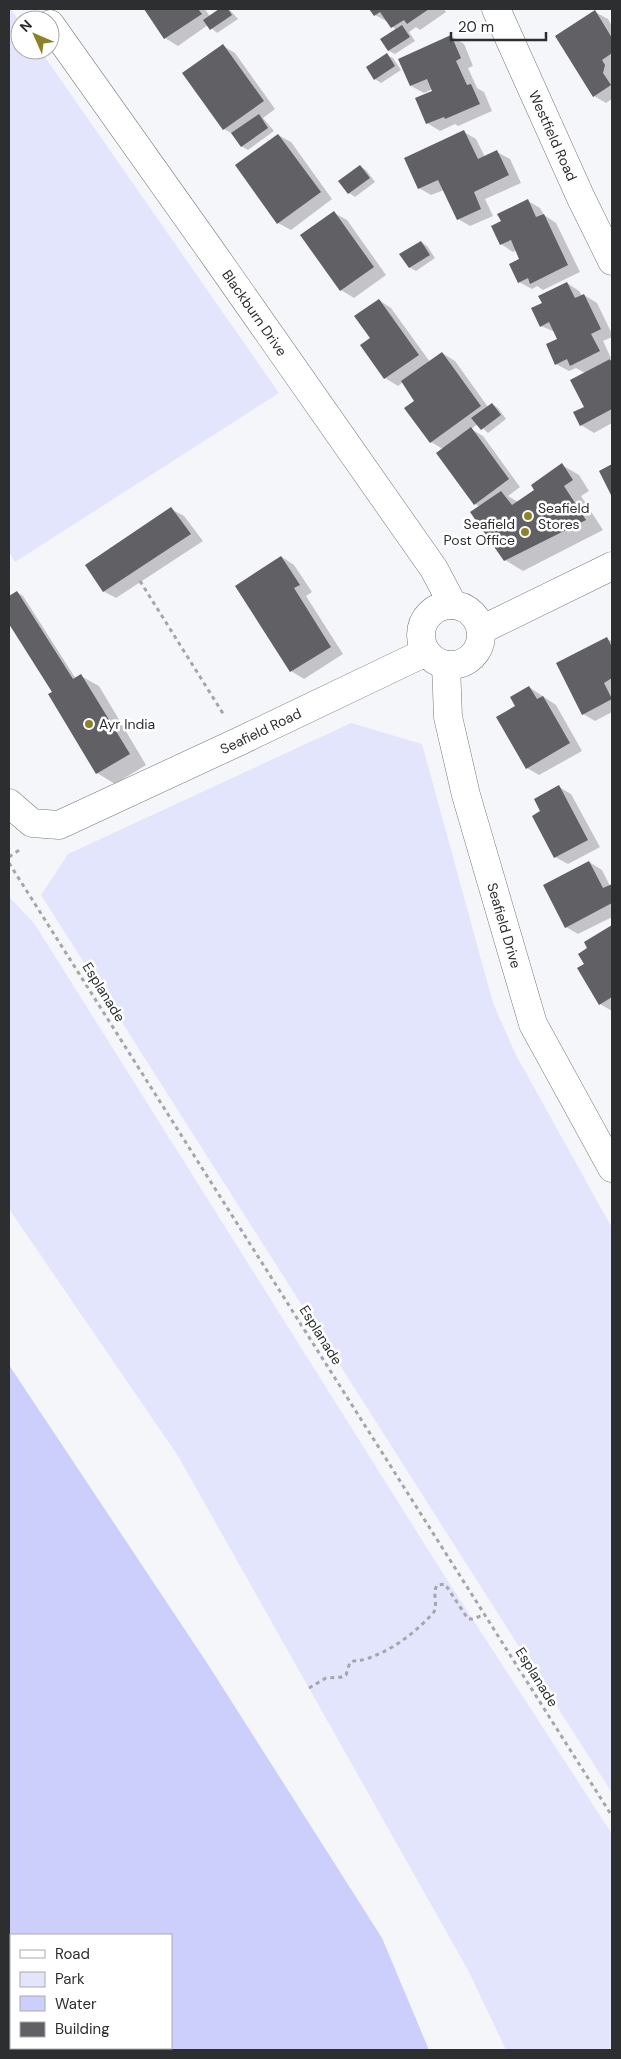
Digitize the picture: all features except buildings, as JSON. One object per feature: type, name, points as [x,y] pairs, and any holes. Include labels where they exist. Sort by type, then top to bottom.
[{"type":"street","name":"Westfield Road","points":[[496,9],[581,198],[612,261]]},
{"type":"street","name":"Blackburn Drive","points":[[60,38],[428,561],[452,605]]},
{"type":"street","points":[[481,630],[612,566]]},
{"type":"street","points":[[452,605],[461,606],[474,615],[481,630],[481,640],[473,657],[465,663],[455,666],[436,658],[422,643],[423,625],[435,610],[452,605]]},
{"type":"street","name":"Seafield Road","points":[[9,803],[32,823],[58,825],[240,741],[436,658]]},
{"type":"street","name":"Seafield Drive","points":[[436,658],[466,796],[533,1024],[612,1168]]},
{"type":"path","points":[[140,581],[240,741]]},
{"type":"path","name":"Esplanade","points":[[10,864],[612,1816]]},
{"type":"path","points":[[309,1688],[326,1678],[346,1675],[350,1662],[365,1660],[390,1650],[403,1640],[434,1612],[436,1608],[434,1593],[437,1585],[445,1584],[468,1618],[472,1619],[484,1615]]},
{"type":"green space","points":[[9,9],[11,9],[10,60],[47,60],[279,393],[15,562],[9,552]]},
{"type":"green space","points":[[351,723],[422,744],[493,1003],[516,1055],[612,1228],[612,1793],[41,895],[68,854]]},
{"type":"green space","points":[[9,897],[34,923],[444,1575],[612,1834],[612,2050],[506,2050],[468,1970],[178,1456],[9,1209]]},
{"type":"water","points":[[9,1365],[209,1666],[382,1938],[429,2050],[9,2050]]},
{"type":"place","name":"Seafield Stores","points":[[528,516]]},
{"type":"place","name":"Seafield Post Office","points":[[525,532]]},
{"type":"place","name":"Ayr India","points":[[89,724]]}]
